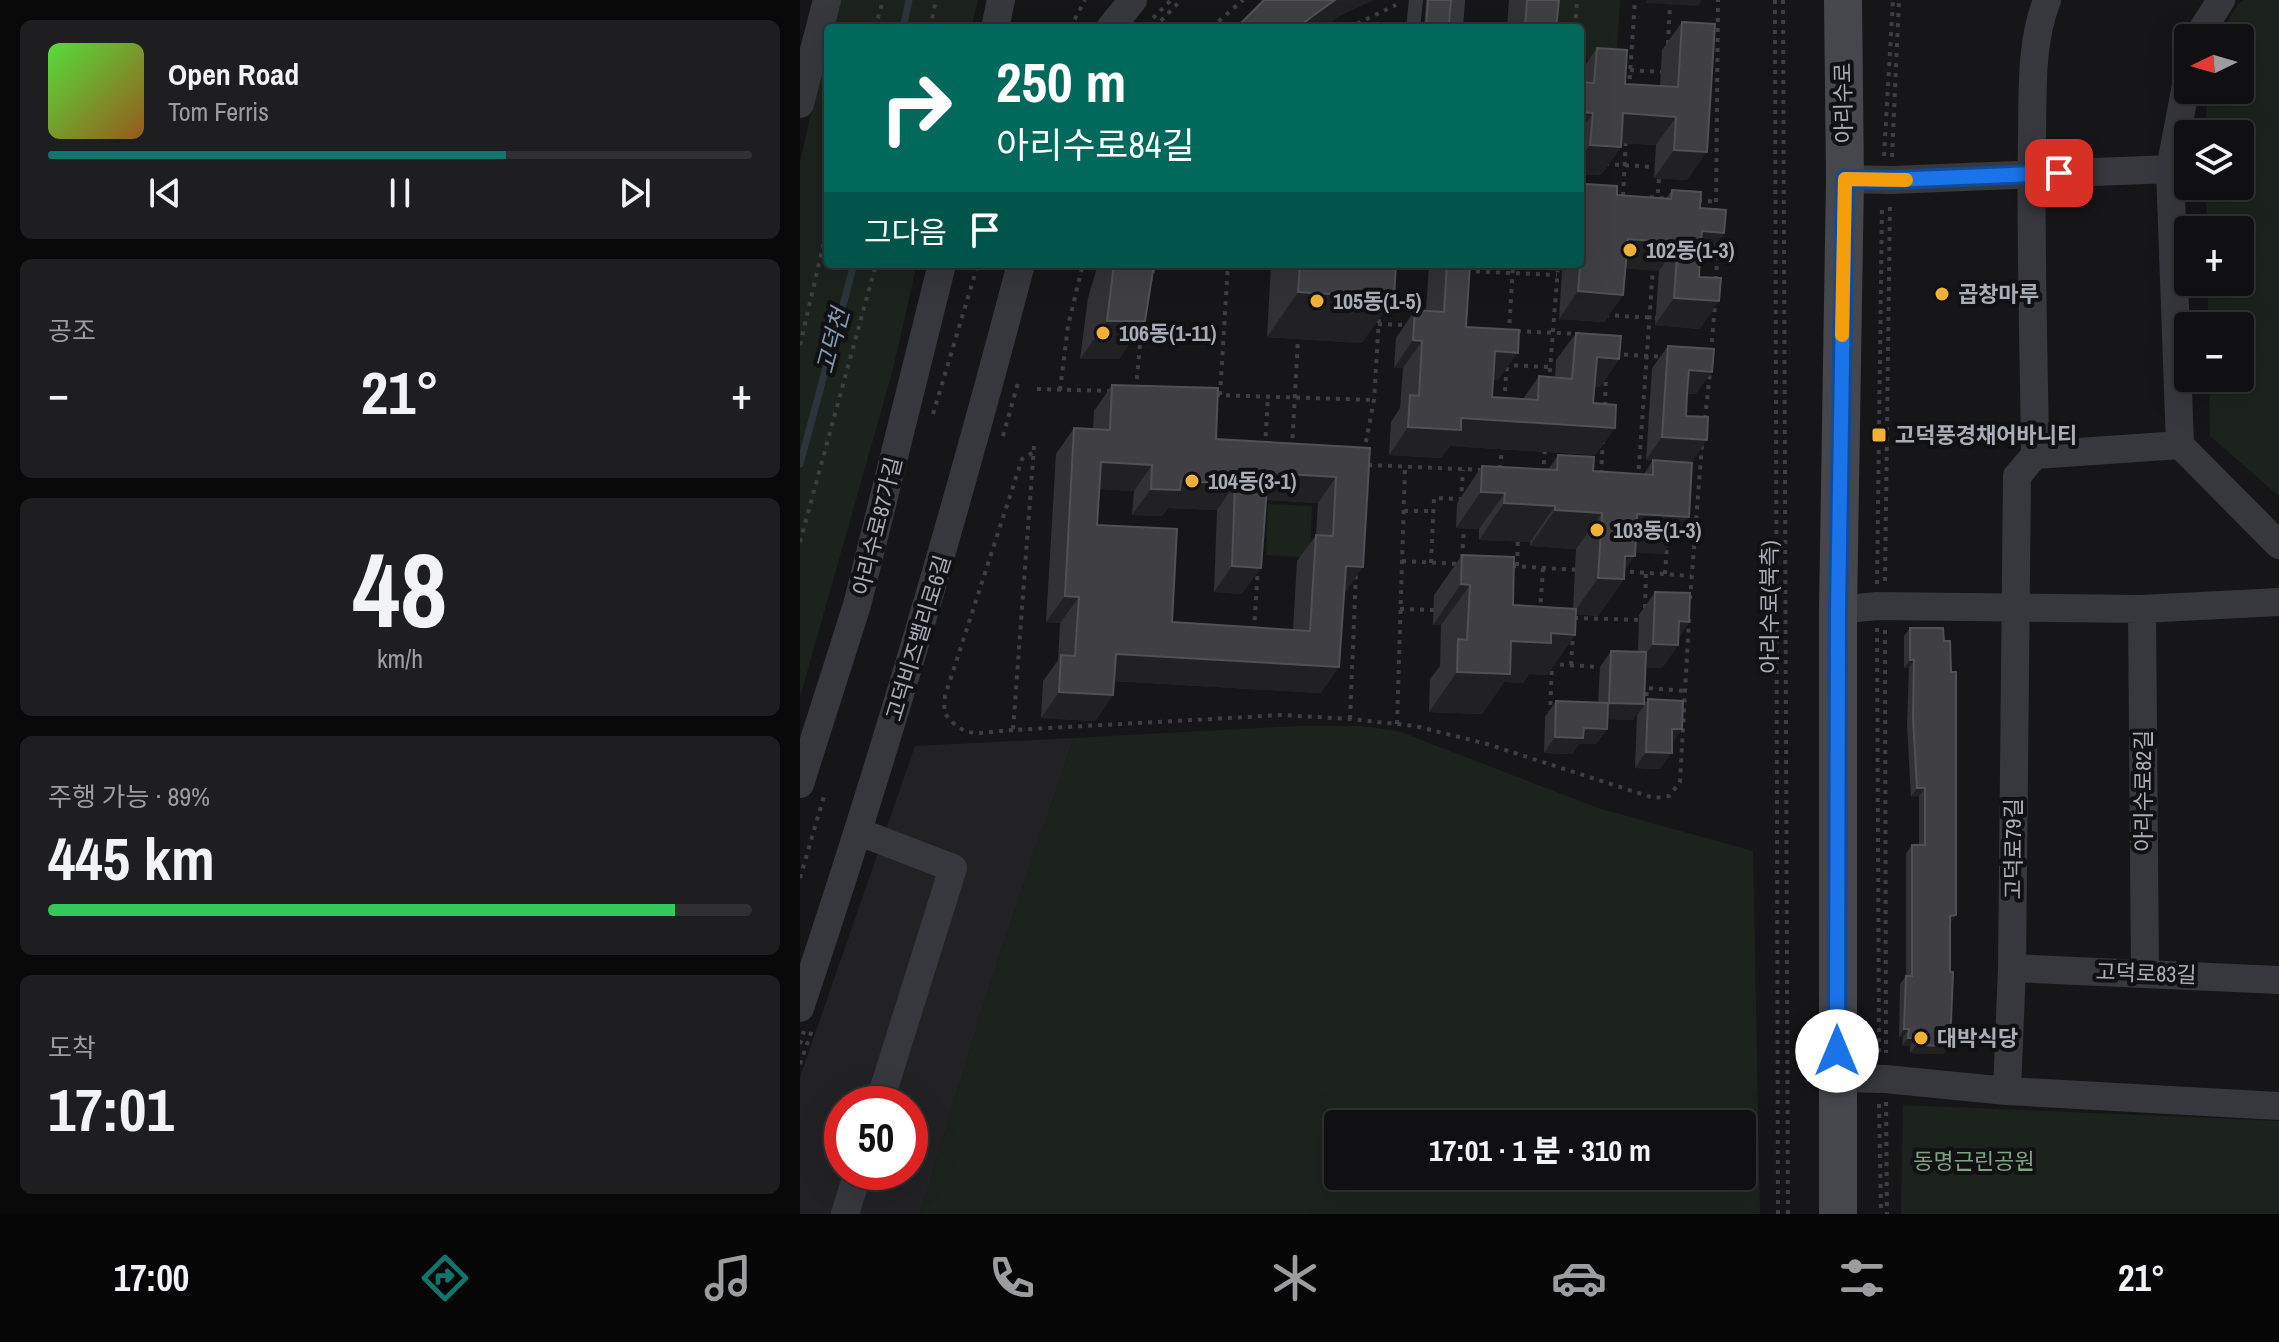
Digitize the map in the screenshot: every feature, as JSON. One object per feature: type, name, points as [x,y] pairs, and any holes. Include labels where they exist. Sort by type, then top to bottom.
[{"type":"main road","name":"아리수로","points":[[1838,1214],[1838,610],[1845,179],[1843,0]]},
{"type":"main road","points":[[1842,43],[1859,0]]},
{"type":"street","points":[[800,104],[827,0]]},
{"type":"street","points":[[996,24],[1001,0]]},
{"type":"street","points":[[2015,608],[2017,476],[2035,455],[2031,174],[2036,40],[2047,0]]},
{"type":"street","points":[[2206,24],[2221,0]]},
{"type":"street","points":[[1117,24],[1141,11]]},
{"type":"street","points":[[2182,104],[2170,169],[2180,445],[2279,545]]},
{"type":"street","points":[[1845,179],[1891,180],[2170,169]]},
{"type":"street","name":"아리수로87가길","points":[[800,784],[857,605],[941,268]]},
{"type":"street","name":"고덕비즈밸리로6길","points":[[800,1008],[859,832],[939,567],[1020,268]]},
{"type":"street","points":[[2035,455],[2180,445]]},
{"type":"street","points":[[1838,610],[1877,606],[2142,609],[2279,602]]},
{"type":"street","name":"고덕로79길","points":[[2007,1091],[2012,968],[2015,608]]},
{"type":"street","name":"아리수로82길","points":[[2142,609],[2145,973]]},
{"type":"street","points":[[859,832],[953,868],[885,1086]]},
{"type":"street","name":"고덕로83길","points":[[2012,968],[2279,980]]},
{"type":"street","points":[[1837,1078],[2279,1106]]},
{"type":"street","points":[[845,1214],[852,1190]]},
{"type":"lane","points":[[1456,24],[1458,0]]},
{"type":"lane","points":[[1408,2],[1412,24]]},
{"type":"path","points":[[876,24],[883,0]]},
{"type":"path","points":[[931,24],[936,0]]},
{"type":"path","points":[[1072,24],[1085,0]]},
{"type":"path","points":[[1141,11],[1171,0]]},
{"type":"path","points":[[1158,24],[1181,0]]},
{"type":"path","points":[[1216,24],[1243,0]]},
{"type":"path","points":[[1575,24],[1577,0]]},
{"type":"path","points":[[1628,102],[1635,0]]},
{"type":"path","points":[[1716,215],[1718,0]]},
{"type":"path","points":[[1775,0],[1778,1214]]},
{"type":"path","name":"아리수로(북측)","points":[[1783,0],[1788,1214]]},
{"type":"path","points":[[1359,24],[1408,2]]},
{"type":"path","points":[[1668,51],[1670,4]]},
{"type":"path","points":[[1618,70],[1661,72]]},
{"type":"path","points":[[1623,196],[1626,134]]},
{"type":"path","points":[[1601,164],[1655,167]]},
{"type":"path","points":[[1657,209],[1659,178]]},
{"type":"path","points":[[1638,197],[1669,199]]},
{"type":"path","points":[[1685,200],[1716,202]]},
{"type":"path","points":[[1716,285],[1717,228]]},
{"type":"path","points":[[800,345],[824,242]]},
{"type":"path","points":[[1629,477],[1640,479],[1654,255]]},
{"type":"path","points":[[800,542],[875,268]]},
{"type":"path","points":[[1060,390],[1068,326],[1082,268]]},
{"type":"path","points":[[1147,295],[1154,268]]},
{"type":"path","points":[[1220,395],[1228,268]]},
{"type":"path","points":[[1508,346],[1513,268]]},
{"type":"path","points":[[1549,383],[1558,268]]},
{"type":"path","points":[[1455,271],[1557,275]]},
{"type":"path","points":[[1705,422],[1715,300]]},
{"type":"path","points":[[1379,309],[1374,400],[1361,464],[1510,471]]},
{"type":"path","points":[[1136,392],[1143,310]]},
{"type":"path","points":[[1602,315],[1656,318]]},
{"type":"path","points":[[1378,324],[1422,326]]},
{"type":"path","points":[[1509,331],[1580,334]]},
{"type":"path","points":[[1291,455],[1298,339]]},
{"type":"path","points":[[1608,353],[1667,357]]},
{"type":"path","points":[[1504,408],[1507,362]]},
{"type":"path","points":[[1493,365],[1550,367]]},
{"type":"path","points":[[1604,414],[1607,369]]},
{"type":"path","points":[[1037,389],[1121,391]]},
{"type":"path","points":[[1206,394],[1374,400]]},
{"type":"path","points":[[1264,458],[1268,397]]},
{"type":"path","points":[[1588,475],[1601,475],[1604,430]]},
{"type":"path","points":[[1013,730],[1034,449],[1022,459],[945,696],[944,712],[955,728],[970,733],[1282,715],[1350,719],[1397,724],[1487,744],[1654,798],[1669,796],[1680,782],[1691,576],[1703,438]]},
{"type":"path","points":[[1500,471],[1502,440]]},
{"type":"path","points":[[1534,472],[1545,474],[1545,445]]},
{"type":"path","points":[[1397,724],[1405,466]]},
{"type":"path","points":[[1431,563],[1434,498],[1461,499],[1463,469]]},
{"type":"path","points":[[1404,511],[1433,511]]},
{"type":"path","points":[[1402,561],[1462,564],[1464,529]]},
{"type":"path","points":[[1517,566],[1518,535]]},
{"type":"path","points":[[1665,574],[1667,543]]},
{"type":"path","points":[[1254,642],[1258,565]]},
{"type":"path","points":[[1350,719],[1356,566]]},
{"type":"path","points":[[1504,566],[1587,570]]},
{"type":"path","points":[[1540,626],[1543,568]]},
{"type":"path","points":[[1616,571],[1691,576]]},
{"type":"path","points":[[1644,615],[1646,573]]},
{"type":"path","points":[[1400,609],[1434,610]]},
{"type":"path","points":[[1571,665],[1574,617],[1639,620]]},
{"type":"path","points":[[1550,717],[1550,664],[1600,667]]},
{"type":"path","points":[[1645,716],[1647,688],[1686,691]]},
{"type":"shaded area","points":[[1074,738],[994,972],[928,1188],[928,1086],[824,1086],[824,1190],[927,1190],[920,1214],[800,1214],[800,1077],[915,746]]},
{"type":"green space","points":[[836,0],[978,0],[972,24],[831,24]]},
{"type":"green space","points":[[1555,0],[1620,0],[1616,62],[1584,59],[1584,24],[1553,24]]},
{"type":"green space","points":[[2245,0],[2279,0],[2279,496],[2210,436],[2209,392],[2254,392],[2254,312],[2208,312],[2208,296],[2254,296],[2254,216],[2207,216],[2206,200],[2254,200],[2254,120],[2206,120],[2207,104],[2254,104],[2254,24],[2226,24],[2238,4]]},
{"type":"green space","points":[[824,56],[824,268],[916,268],[893,369],[800,697],[800,162]]},
{"type":"green space","points":[[1268,504],[1312,506],[1310,558],[1266,555]]},
{"type":"green space","points":[[1297,726],[1361,726],[1398,731],[1598,808],[1753,851],[1760,1214],[920,1214],[994,972],[1074,738]]},
{"type":"green space","name":"동명근린공원","points":[[1903,1105],[2279,1121],[2279,1214],[1901,1214]]},
{"type":"building","points":[[1264,0],[1335,0],[1303,24],[1240,24]]},
{"type":"building","points":[[1428,0],[1451,0],[1449,24],[1426,24]]},
{"type":"building","points":[[1527,0],[1559,0],[1556,24],[1525,24]]},
{"type":"building","points":[[1682,22],[1715,24],[1707,152],[1674,150],[1676,117],[1623,113],[1621,147],[1590,145],[1593,113],[1584,112],[1584,82],[1594,83],[1597,48],[1627,50],[1625,84],[1678,87]]},
{"type":"building","points":[[1585,184],[1617,186],[1617,195],[1671,199],[1672,190],[1701,192],[1700,208],[1726,210],[1724,233],[1702,231],[1700,254],[1699,277],[1721,278],[1719,301],[1674,298],[1678,243],[1628,239],[1623,295],[1578,291],[1580,268],[1584,268]]},
{"type":"building","points":[[1114,268],[1153,268],[1145,321],[1107,321]]},
{"type":"building","points":[[1300,268],[1396,268],[1394,298],[1298,292]]},
{"type":"building","points":[[1447,268],[1470,268],[1466,327],[1519,330],[1518,353],[1495,351],[1492,397],[1538,400],[1539,376],[1572,379],[1576,333],[1621,336],[1619,359],[1597,357],[1593,403],[1616,405],[1615,428],[1461,418],[1461,430],[1408,427],[1410,395],[1419,396],[1422,341],[1413,340],[1415,310],[1444,312]]},
{"type":"building","points":[[1668,346],[1714,349],[1712,372],[1689,370],[1687,393],[1686,416],[1708,417],[1707,440],[1662,437]]},
{"type":"building","points":[[1112,385],[1218,388],[1216,439],[1370,448],[1363,567],[1346,566],[1339,667],[1116,654],[1113,695],[1059,692],[1061,655],[1075,656],[1079,597],[1065,596],[1074,428],[1110,430]],"holes":[[[1101,462],[1152,465],[1151,489],[1180,490],[1181,481],[1235,484],[1232,566],[1261,568],[1268,473],[1336,477],[1333,536],[1316,535],[1310,631],[1172,622],[1177,529],[1097,525]]]},
{"type":"building","points":[[1558,455],[1594,457],[1593,471],[1653,475],[1653,460],[1692,463],[1689,517],[1637,514],[1635,556],[1625,556],[1624,579],[1598,578],[1602,513],[1504,503],[1505,493],[1481,492],[1482,466],[1557,470]]},
{"type":"building","points":[[1462,555],[1514,557],[1513,605],[1576,609],[1575,635],[1551,633],[1551,643],[1511,641],[1510,674],[1457,672],[1458,639],[1467,640],[1470,585],[1461,584]]},
{"type":"building","points":[[1655,592],[1690,593],[1689,622],[1679,621],[1678,645],[1653,644]]},
{"type":"building","points":[[1910,628],[1943,628],[1944,641],[1950,641],[1951,672],[1956,672],[1956,915],[1950,916],[1950,972],[1953,972],[1950,1046],[1916,1045],[1916,1038],[1908,1038],[1909,1029],[1904,1029],[1906,976],[1912,976],[1912,845],[1925,845],[1925,788],[1917,788],[1914,660],[1910,660]]},
{"type":"building","points":[[1611,651],[1646,652],[1644,704],[1609,703]]},
{"type":"building","points":[[1648,699],[1683,701],[1682,729],[1672,729],[1672,753],[1646,752]]},
{"type":"building","points":[[1556,701],[1608,703],[1607,729],[1584,728],[1583,738],[1555,737]]},
{"type":"waterway","name":"고덕천","points":[[904,24],[909,0]]},
{"type":"waterway","name":"고덕천","points":[[800,464],[853,268]]},
{"type":"slow traffic","points":[[1842,335],[1845,179],[1906,180]]},
{"type":"place","name":"102동(1-3)","points":[[1630,250]]},
{"type":"place","name":"곱창마루","points":[[1942,294]]},
{"type":"place","name":"105동(1-5)","points":[[1317,301]]},
{"type":"place","name":"106동(1-11)","points":[[1103,333]]},
{"type":"place","name":"고덕풍경채어바니티","points":[[1879,435]]},
{"type":"place","name":"104동(3-1)","points":[[1192,481]]},
{"type":"place","name":"103동(1-3)","points":[[1597,530]]},
{"type":"place","name":"대박식당","points":[[1921,1038]]},
{"type":"route","points":[[1837,1051],[1838,610],[1845,179],[2059,173]]}]
